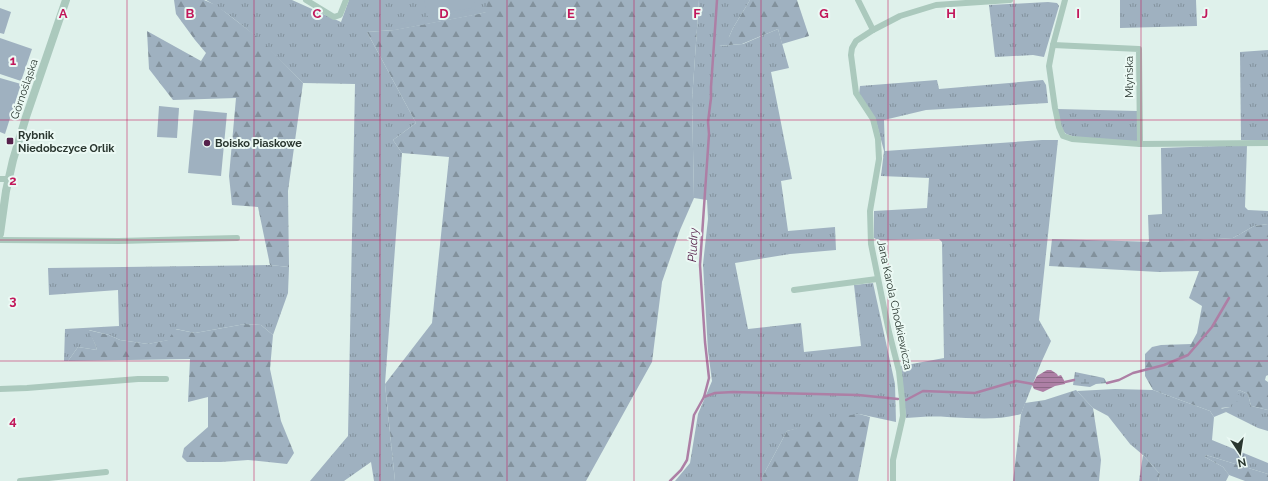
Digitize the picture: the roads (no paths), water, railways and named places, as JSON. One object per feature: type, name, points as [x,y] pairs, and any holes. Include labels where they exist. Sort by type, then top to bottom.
[{"type":"street","name":"Górnośląska","points":[[0,234],[4,179],[66,0]]},
{"type":"street","points":[[306,0],[334,17],[340,15],[346,0]]},
{"type":"street","points":[[858,0],[873,30]]},
{"type":"street","name":"Jana Karola Chodkiewicza","points":[[893,481],[893,460],[903,416],[899,371],[877,279],[871,244],[869,221],[871,200],[879,159],[878,139],[872,119],[856,93],[851,51],[856,41],[900,16],[936,5],[1010,0]]},
{"type":"street","points":[[1065,0],[1049,66],[1057,114],[1063,136],[1072,139],[1140,144],[1268,143]]},
{"type":"street","name":"Młyńska","points":[[1053,45],[1139,49],[1140,144]]},
{"type":"street","points":[[0,240],[119,241],[237,238]]},
{"type":"street","points":[[794,290],[877,279]]},
{"type":"street","points":[[0,389],[138,379],[166,379]]},
{"type":"street","points":[[20,481],[106,472]]},
{"type":"waterway","name":"Pludry","points":[[670,481],[681,470],[687,460],[694,415],[704,397],[709,378],[700,265],[717,0]]},
{"type":"waterway","points":[[1107,383],[1119,380],[1133,373],[1164,365],[1188,355],[1212,327],[1229,298]]},
{"type":"waterway","points":[[1065,382],[1074,380]]},
{"type":"waterway","points":[[906,400],[923,391],[975,393],[1016,381],[1033,384]]},
{"type":"waterway","points":[[704,397],[715,393],[733,392],[858,395],[898,399]]},
{"type":"place","name":"Rybnik Niedobczyce Orlik","points":[[10,141]]},
{"type":"place","name":"Boisko Piaskowe","points":[[207,143]]}]
